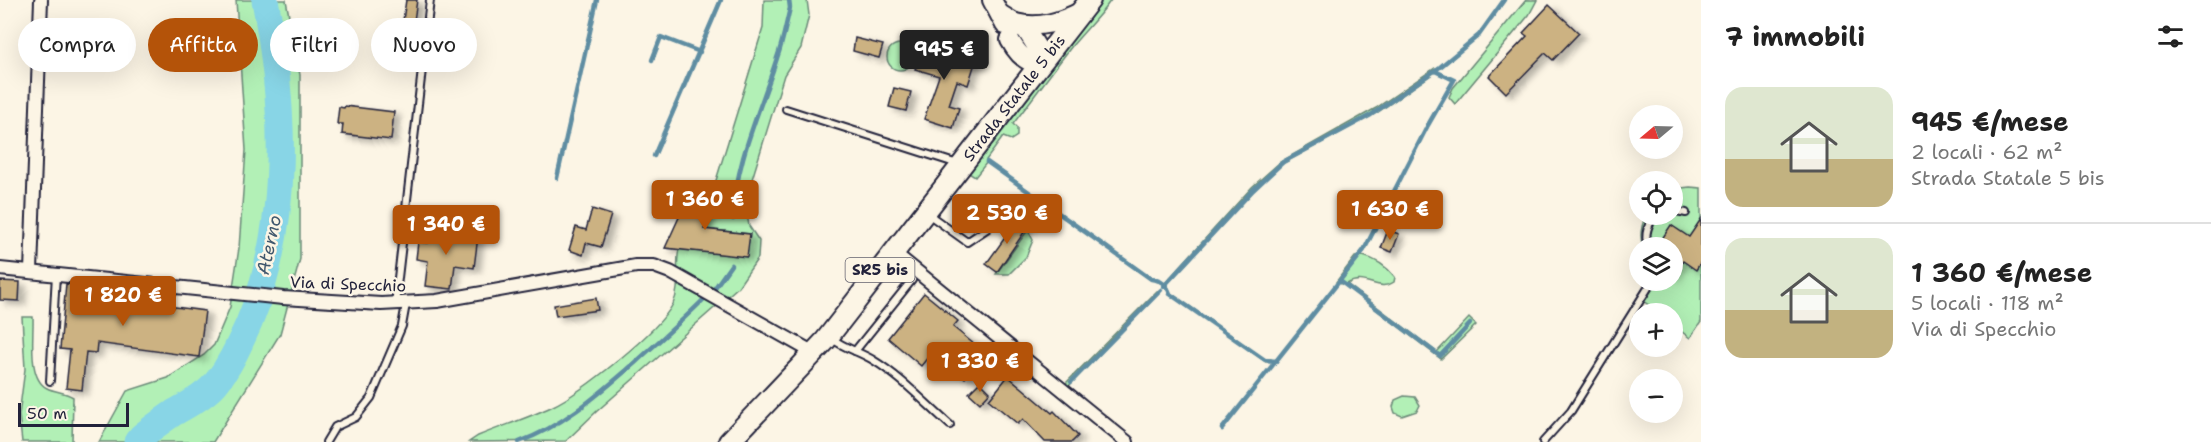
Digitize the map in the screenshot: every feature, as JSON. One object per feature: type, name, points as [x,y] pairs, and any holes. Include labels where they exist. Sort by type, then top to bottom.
[{"type":"main road","points":[[1004,19],[1031,26],[1045,25],[1059,21],[1086,5]]},
{"type":"main road","name":"Strada Statale 5 bis","points":[[729,442],[829,336],[1086,5]]},
{"type":"main road","points":[[1004,19],[1016,50],[1026,60],[1041,63]]},
{"type":"main road","points":[[1004,19],[1022,73],[1022,90]]},
{"type":"street","points":[[32,271],[41,0]]},
{"type":"street","points":[[893,252],[1127,442]]},
{"type":"street","name":"Via di Specchio","points":[[0,269],[283,298],[400,304],[437,301],[636,266],[651,266],[670,272],[814,353]]},
{"type":"lane","points":[[326,442],[334,426],[356,417],[371,398],[402,326],[400,304],[430,0]]},
{"type":"lane","points":[[786,110],[961,166]]},
{"type":"lane","points":[[925,212],[967,242],[988,228]]},
{"type":"lane","points":[[50,381],[56,274]]},
{"type":"lane","points":[[855,351],[912,280]]},
{"type":"lane","points":[[1543,442],[1571,411],[1646,291]]},
{"type":"lane","points":[[829,336],[889,371],[950,424]]},
{"type":"green space","points":[[236,0],[286,0],[289,18],[270,18],[270,72],[299,72],[300,75],[300,259],[280,334],[213,442],[99,442],[127,391],[168,378],[204,355],[214,345],[230,307],[239,248],[246,150],[241,72],[258,72],[258,18],[237,18]]},
{"type":"green space","points":[[764,0],[807,0],[809,15],[801,48],[784,75],[745,202],[749,226],[759,241],[758,258],[738,287],[566,441],[469,442],[478,436],[564,400],[599,376],[636,345],[665,316],[673,304],[677,291],[679,249],[747,257],[749,234],[704,229],[710,200],[763,28]]},
{"type":"green space","points":[[1100,0],[1111,0],[1072,46],[1013,124],[1017,128],[1017,136],[1011,140],[1003,137],[986,160],[1151,278],[1165,283],[1252,187],[1280,162],[1376,108],[1435,68],[1438,70],[1378,112],[1282,164],[1260,184],[1167,284],[1171,293],[1265,359],[1270,359],[1266,362],[1170,294],[1163,284],[1151,280],[987,162],[975,177],[967,172]]},
{"type":"green space","points":[[1526,0],[1537,0],[1529,15],[1455,104],[1449,97],[1453,88]]},
{"type":"green space","points":[[900,44],[909,48],[913,57],[909,66],[900,70],[891,66],[887,57],[891,48]]},
{"type":"green space","points":[[1683,188],[1701,188],[1701,322],[1690,338],[1683,333],[1683,303],[1646,303],[1640,298],[1644,291],[1683,291],[1683,237],[1641,237],[1641,231],[1642,225],[1683,225]]},
{"type":"green space","points":[[1028,230],[1033,240],[1026,257],[1009,274],[996,274]]},
{"type":"green space","points":[[1363,256],[1376,261],[1388,270],[1395,277],[1394,282],[1388,285],[1360,281],[1347,284],[1437,352],[1469,318],[1476,325],[1441,359],[1344,285],[1336,282],[1355,257]]},
{"type":"green space","points":[[1161,290],[1067,388],[1064,385],[1157,291]]},
{"type":"green space","points":[[22,317],[33,317],[34,366],[41,383],[47,388],[73,397],[72,442],[22,442],[19,415],[25,369]]},
{"type":"green space","points":[[1404,396],[1415,397],[1420,405],[1417,411],[1402,416],[1395,413],[1393,407],[1395,400]]},
{"type":"building","points":[[406,0],[417,0],[414,18],[403,18]]},
{"type":"building","points":[[1549,5],[1579,33],[1553,60],[1545,53],[1506,93],[1489,76],[1527,36],[1523,33]]},
{"type":"building","points":[[855,38],[883,45],[879,58],[853,51]]},
{"type":"building","points":[[923,44],[976,60],[968,85],[957,81],[949,105],[959,108],[953,128],[924,119],[939,76],[915,69]]},
{"type":"building","points":[[894,88],[911,92],[906,111],[889,107]]},
{"type":"building","points":[[345,106],[394,112],[391,140],[342,134],[343,124],[337,124],[339,107],[344,108]]},
{"type":"building","points":[[691,191],[716,202],[704,229],[750,234],[747,257],[665,248]]},
{"type":"building","points":[[592,209],[611,215],[601,247],[586,243],[583,255],[569,250],[576,227],[586,230]]},
{"type":"building","points":[[1019,218],[1029,225],[997,272],[986,264]]},
{"type":"building","points":[[1701,219],[1701,262],[1696,270],[1683,261],[1683,237],[1663,237],[1671,225],[1689,237]]},
{"type":"building","points":[[429,230],[478,236],[474,268],[455,265],[452,289],[425,286],[428,261],[416,259],[418,242],[428,243]]},
{"type":"building","points":[[1388,230],[1399,234],[1392,252],[1381,248]]},
{"type":"building","points":[[0,281],[20,282],[19,301],[0,300]]},
{"type":"building","points":[[66,284],[114,289],[113,301],[205,311],[199,357],[97,343],[96,353],[86,352],[82,390],[66,388],[70,350],[60,349]]},
{"type":"building","points":[[924,293],[958,321],[953,327],[985,353],[965,378],[933,351],[921,366],[888,338]]},
{"type":"building","points":[[596,298],[598,310],[556,316],[554,305]]},
{"type":"building","points":[[1008,376],[1052,413],[1054,411],[1078,436],[1072,442],[1045,442],[1023,419],[1018,424],[989,400]]},
{"type":"building","points":[[980,382],[990,392],[980,403],[969,393]]},
{"type":"waterway","name":"Aterno","points":[[137,442],[153,427],[201,397],[216,383],[238,347],[263,284],[278,204],[280,163],[277,81],[265,0]]},
{"type":"waterway","points":[[557,178],[597,0]]},
{"type":"waterway","points":[[654,156],[721,0]]},
{"type":"waterway","points":[[733,219],[743,157],[781,46],[790,8],[789,0]]},
{"type":"waterway","points":[[1164,286],[1253,190],[1283,162],[1371,115],[1440,67],[1479,35],[1504,0]]},
{"type":"waterway","points":[[652,60],[661,37],[700,52]]},
{"type":"waterway","points":[[1222,429],[1364,250],[1428,125],[1454,80],[1435,71]]},
{"type":"waterway","points":[[987,162],[1151,279],[1163,283],[1170,294],[1265,360],[1276,361]]},
{"type":"waterway","points":[[714,289],[731,265]]},
{"type":"waterway","points":[[1340,281],[1440,356],[1470,324]]},
{"type":"waterway","points":[[1071,382],[1161,290]]},
{"type":"waterway","points":[[519,442],[567,418],[636,362],[703,300]]}]
